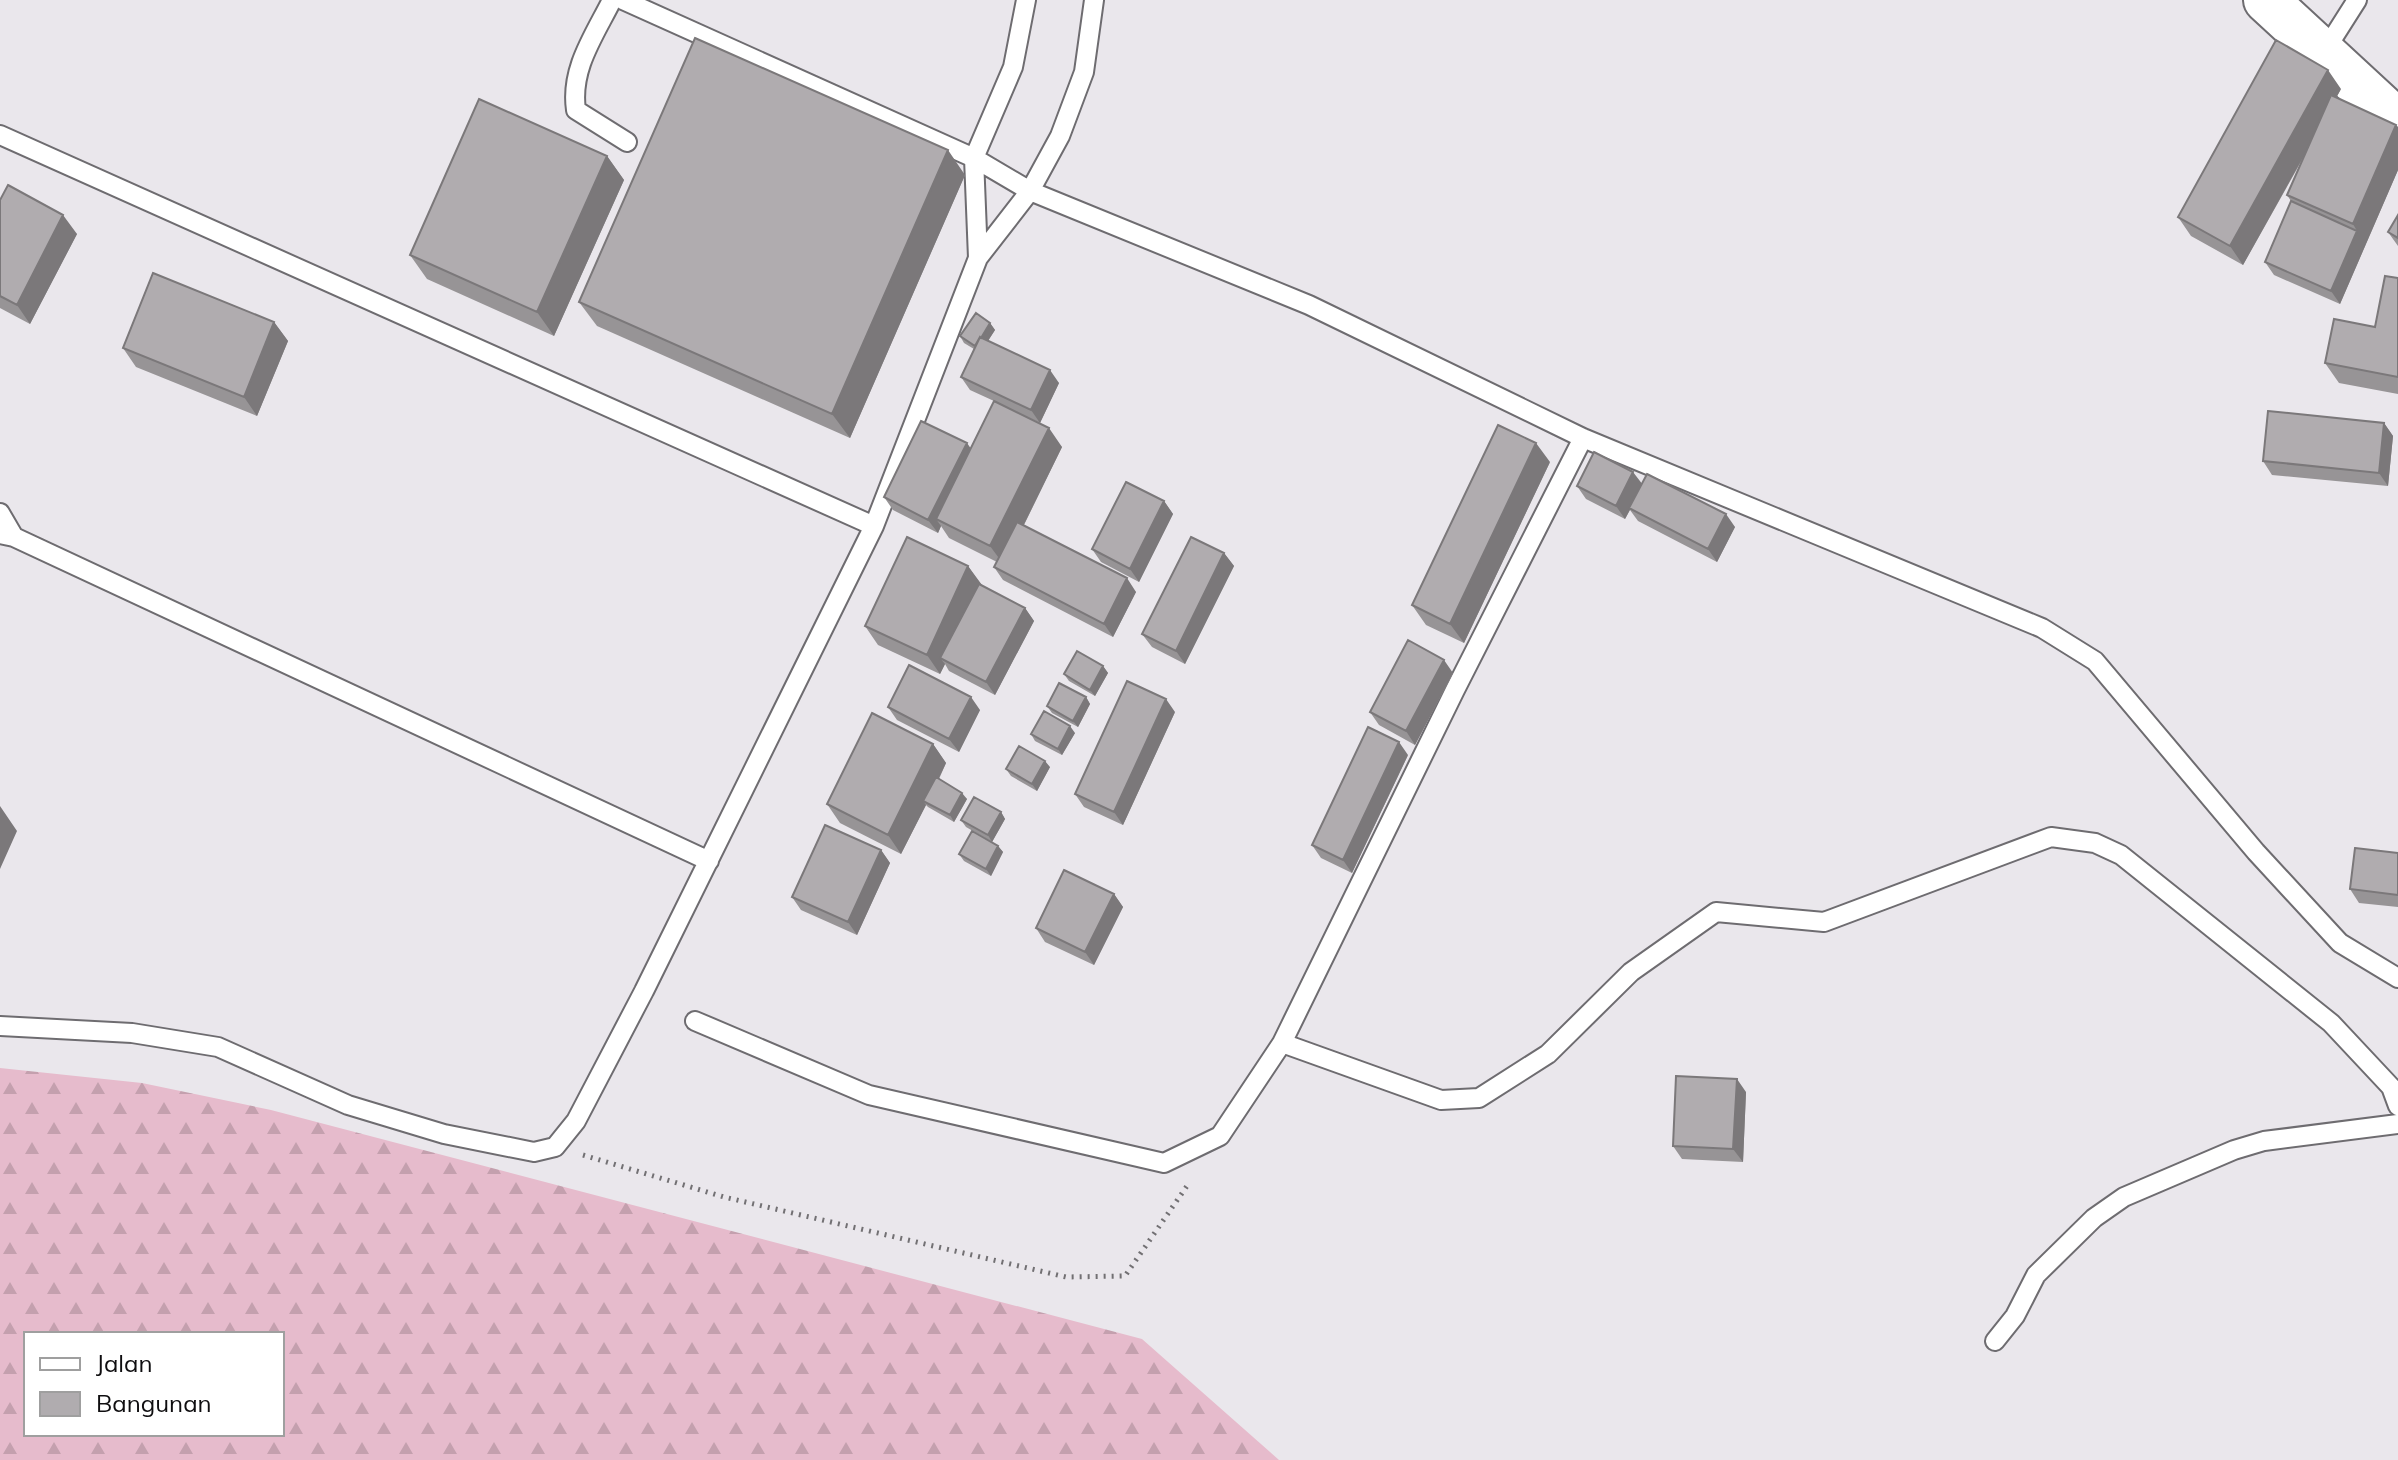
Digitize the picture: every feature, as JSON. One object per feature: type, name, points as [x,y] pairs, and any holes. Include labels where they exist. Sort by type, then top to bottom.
[{"type":"main road","points":[[2266,0],[2398,122]]},
{"type":"lane","points":[[612,0],[577,71],[573,91],[576,110],[627,142]]},
{"type":"lane","points":[[623,0],[974,158],[1030,191],[1309,305],[1583,438],[2042,628],[2095,661],[2256,852],[2340,943],[2398,978]]},
{"type":"lane","points":[[978,258],[974,158],[1013,67],[1026,0]]},
{"type":"lane","points":[[0,1026],[132,1033],[218,1047],[348,1105],[444,1134],[534,1152],[555,1147],[576,1121],[709,861],[874,526],[978,258],[1030,191],[1060,136],[1084,72],[1094,0]]},
{"type":"lane","points":[[2324,52],[2357,0]]},
{"type":"lane","points":[[0,135],[874,526]]},
{"type":"lane","points":[[695,1021],[869,1095],[1164,1163],[1220,1136],[1282,1043],[1583,438]]},
{"type":"lane","points":[[0,513],[7,536],[709,861]]},
{"type":"lane","points":[[1282,1043],[1441,1100],[1479,1098],[1548,1054],[1631,972],[1716,912],[1824,922],[2051,837],[2095,843],[2121,855],[2331,1023],[2391,1087],[2398,1106]]},
{"type":"lane","points":[[1995,1341],[2015,1316],[2036,1275],[2094,1218],[2124,1197],[2234,1150],[2264,1141],[2398,1124]]},
{"type":"path","points":[[555,1147],[724,1197],[1066,1277],[1125,1276],[1220,1136]]},
{"type":"green space","points":[[0,1068],[142,1083],[271,1110],[1142,1339],[1279,1460],[0,1460]]},
{"type":"building","points":[[695,38],[948,150],[832,414],[579,302]]},
{"type":"building","points":[[2276,40],[2328,70],[2230,246],[2178,217]]},
{"type":"building","points":[[2331,95],[2396,125],[2353,224],[2287,195]]},
{"type":"building","points":[[479,99],[607,156],[537,312],[410,255]]},
{"type":"building","points":[[8,185],[63,215],[17,305],[0,296],[0,200]]},
{"type":"building","points":[[2291,201],[2357,231],[2331,291],[2265,262]]},
{"type":"building","points":[[2398,215],[2398,238],[2388,232]]},
{"type":"building","points":[[153,273],[274,322],[244,397],[123,348]]},
{"type":"building","points":[[2385,276],[2398,278],[2398,377],[2325,363],[2334,319],[2375,327]]},
{"type":"building","points":[[976,313],[990,323],[975,346],[960,336]]},
{"type":"building","points":[[980,337],[1050,370],[1031,410],[961,377]]},
{"type":"building","points":[[994,401],[1049,428],[990,546],[936,519]]},
{"type":"building","points":[[2268,411],[2384,423],[2379,473],[2263,461]]},
{"type":"building","points":[[921,421],[967,443],[928,520],[884,497]]},
{"type":"building","points":[[1498,425],[1536,443],[1450,624],[1412,605]]},
{"type":"building","points":[[1594,452],[1633,472],[1616,506],[1577,486]]},
{"type":"building","points":[[1647,474],[1726,514],[1708,549],[1629,508]]},
{"type":"building","points":[[1126,482],[1164,501],[1130,569],[1092,549]]},
{"type":"building","points":[[1017,522],[1127,578],[1104,624],[994,567]]},
{"type":"building","points":[[907,537],[968,566],[927,655],[865,626]]},
{"type":"building","points":[[1191,537],[1224,553],[1176,651],[1142,634]]},
{"type":"building","points":[[979,584],[1025,608],[986,682],[940,658]]},
{"type":"building","points":[[1408,640],[1444,660],[1406,731],[1370,712]]},
{"type":"building","points":[[1077,651],[1103,666],[1090,690],[1064,674]]},
{"type":"building","points":[[909,665],[971,697],[949,739],[888,707]]},
{"type":"building","points":[[1127,681],[1166,699],[1114,812],[1075,794]]},
{"type":"building","points":[[1059,683],[1086,697],[1073,721],[1047,706]]},
{"type":"building","points":[[1044,711],[1070,726],[1058,749],[1031,734]]},
{"type":"building","points":[[872,713],[933,744],[888,835],[827,804]]},
{"type":"building","points":[[1368,727],[1399,742],[1343,860],[1312,845]]},
{"type":"building","points":[[1019,746],[1045,761],[1032,784],[1006,769]]},
{"type":"building","points":[[936,777],[962,793],[950,815],[923,801]]},
{"type":"building","points":[[974,797],[1001,812],[988,835],[961,820]]},
{"type":"building","points":[[825,825],[881,850],[848,922],[792,897]]},
{"type":"building","points":[[972,831],[998,846],[986,869],[959,854]]},
{"type":"building","points":[[2355,848],[2398,853],[2398,895],[2350,889]]},
{"type":"building","points":[[1064,870],[1114,894],[1085,952],[1036,928]]},
{"type":"building","points":[[1676,1076],[1737,1079],[1733,1149],[1673,1146]]}]
